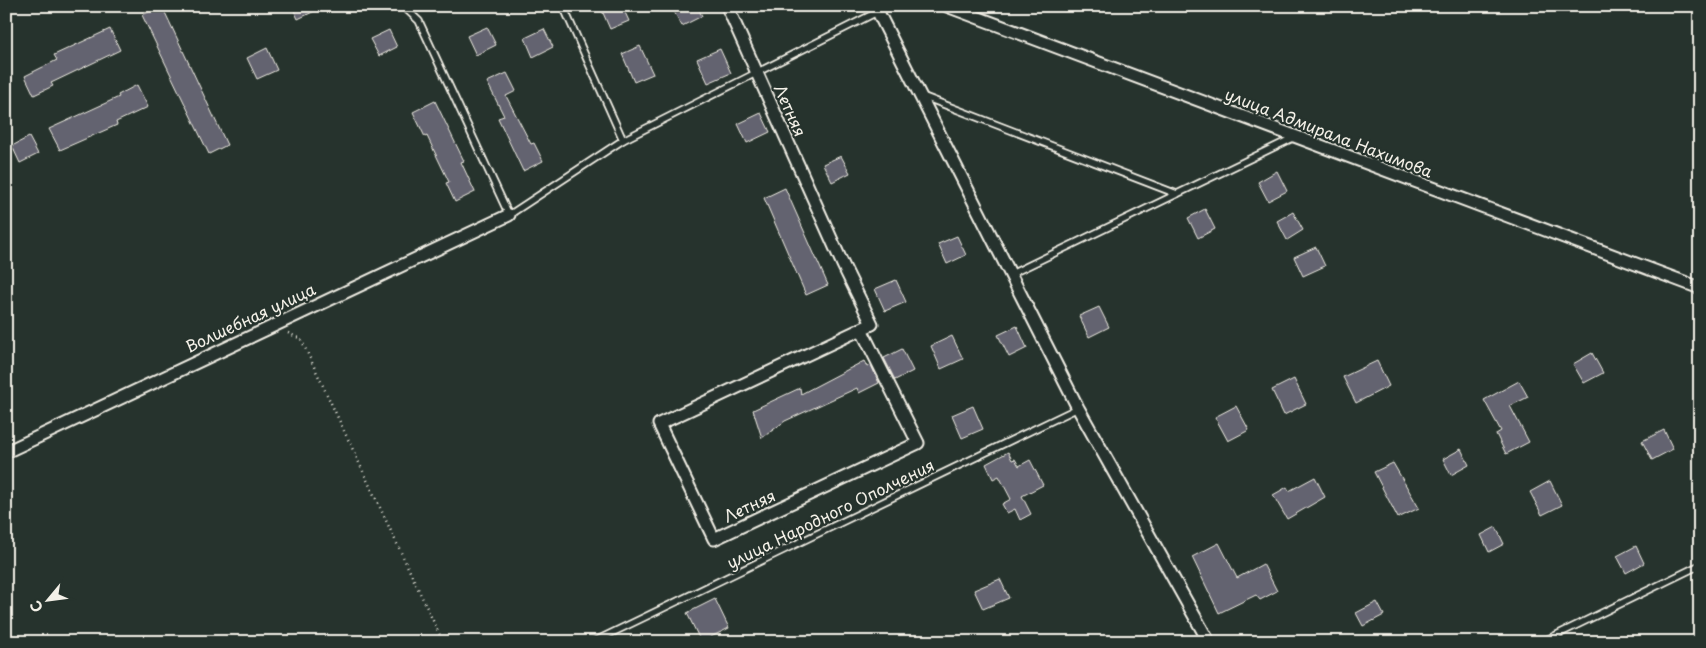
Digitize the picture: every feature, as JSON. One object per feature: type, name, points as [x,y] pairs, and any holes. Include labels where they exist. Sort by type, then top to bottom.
[{"type":"street","name":"Летняя","points":[[727,6],[843,265],[872,324],[861,329],[659,424],[714,539],[918,443],[861,329]]},
{"type":"street","name":"улица Адмирала Нахимова","points":[[947,6],[1700,288]]},
{"type":"street","points":[[878,12],[1078,408],[1209,642]]},
{"type":"street","name":"Волшебная улица","points":[[6,452],[273,324],[509,214]]},
{"type":"lane","points":[[404,6],[419,21],[509,214],[623,140],[889,6]]},
{"type":"lane","points":[[563,6],[623,140]]},
{"type":"lane","points":[[921,96],[1177,194]]},
{"type":"lane","points":[[1011,274],[1296,136]]},
{"type":"lane","name":"улица Народного Ополчения","points":[[593,642],[1078,408]]},
{"type":"lane","points":[[1542,642],[1700,565]]},
{"type":"path","points":[[273,324],[301,339],[443,642]]},
{"type":"building","points":[[162,6],[227,145],[209,154],[142,15]]},
{"type":"building","points":[[292,6],[325,6],[298,19]]},
{"type":"building","points":[[600,6],[622,6],[629,21],[610,29]]},
{"type":"building","points":[[671,6],[697,6],[702,16],[682,26]]},
{"type":"building","points":[[487,27],[496,45],[476,55],[467,36]]},
{"type":"building","points":[[110,29],[120,50],[51,83],[53,86],[34,95],[25,76],[57,60],[54,55]]},
{"type":"building","points":[[544,29],[553,47],[533,57],[525,38]]},
{"type":"building","points":[[389,30],[397,47],[379,56],[370,39]]},
{"type":"building","points":[[640,46],[653,74],[634,82],[622,54]]},
{"type":"building","points":[[267,48],[277,70],[257,79],[247,58]]},
{"type":"building","points":[[720,49],[731,73],[708,83],[697,59]]},
{"type":"building","points":[[507,73],[516,91],[506,96],[531,144],[534,143],[543,161],[523,171],[498,118],[504,116],[487,82]]},
{"type":"building","points":[[137,85],[148,107],[116,122],[117,125],[60,150],[49,129],[119,97],[118,95]]},
{"type":"building","points":[[435,101],[464,161],[461,162],[475,192],[455,202],[446,183],[449,182],[413,112]]},
{"type":"building","points":[[761,113],[770,132],[747,143],[738,124]]},
{"type":"building","points":[[29,137],[38,154],[20,163],[12,146]]},
{"type":"building","points":[[841,156],[850,173],[832,182],[823,164]]},
{"type":"building","points":[[1277,171],[1287,191],[1268,201],[1258,182]]},
{"type":"building","points":[[785,188],[828,285],[806,295],[764,198]]},
{"type":"building","points":[[1205,209],[1215,229],[1198,238],[1188,218]]},
{"type":"building","points":[[1293,212],[1303,230],[1287,240],[1277,221]]},
{"type":"building","points":[[957,236],[966,255],[947,264],[938,244]]},
{"type":"building","points":[[1316,247],[1325,266],[1303,276],[1294,257]]},
{"type":"building","points":[[896,280],[906,302],[885,311],[875,289]]},
{"type":"building","points":[[1099,307],[1109,327],[1089,337],[1079,316]]},
{"type":"building","points":[[1017,326],[1027,348],[1009,357],[998,335]]},
{"type":"building","points":[[952,336],[963,359],[941,369],[931,346]]},
{"type":"building","points":[[902,349],[913,371],[895,380],[884,358]]},
{"type":"building","points":[[1592,353],[1603,373],[1584,383],[1573,364]]},
{"type":"building","points":[[864,361],[867,367],[871,365],[879,383],[859,393],[857,388],[785,421],[762,438],[753,410],[800,388],[801,394]]},
{"type":"building","points":[[1377,361],[1389,386],[1356,403],[1343,377]]},
{"type":"building","points":[[1294,379],[1306,404],[1284,415],[1272,390]]},
{"type":"building","points":[[1519,381],[1528,397],[1510,406],[1529,442],[1506,454],[1496,434],[1501,431],[1484,400]]},
{"type":"building","points":[[973,406],[983,429],[962,438],[952,415]]},
{"type":"building","points":[[1236,406],[1249,430],[1228,441],[1215,417]]},
{"type":"building","points":[[1664,430],[1673,449],[1652,460],[1642,441]]},
{"type":"building","points":[[1461,449],[1469,465],[1451,475],[1443,459]]},
{"type":"building","points":[[1008,452],[1012,460],[1015,459],[1019,466],[1030,460],[1043,485],[1022,496],[1031,514],[1020,520],[1015,509],[1007,513],[1002,504],[1011,499],[999,476],[993,479],[986,464]]},
{"type":"building","points":[[1393,463],[1419,508],[1398,518],[1374,472]]},
{"type":"building","points":[[1315,477],[1325,497],[1287,519],[1273,495],[1287,487],[1289,491]]},
{"type":"building","points":[[1550,481],[1562,505],[1542,515],[1530,492]]},
{"type":"building","points":[[1496,527],[1504,544],[1489,552],[1481,535]]},
{"type":"building","points":[[1219,543],[1237,578],[1263,564],[1277,591],[1260,600],[1256,595],[1219,613],[1192,557]]},
{"type":"building","points":[[1636,546],[1644,563],[1626,573],[1617,556]]},
{"type":"building","points":[[1000,579],[1009,598],[983,609],[974,590]]},
{"type":"building","points":[[715,599],[729,628],[701,642],[687,613]]},
{"type":"building","points":[[1377,602],[1384,615],[1363,626],[1356,613]]}]
